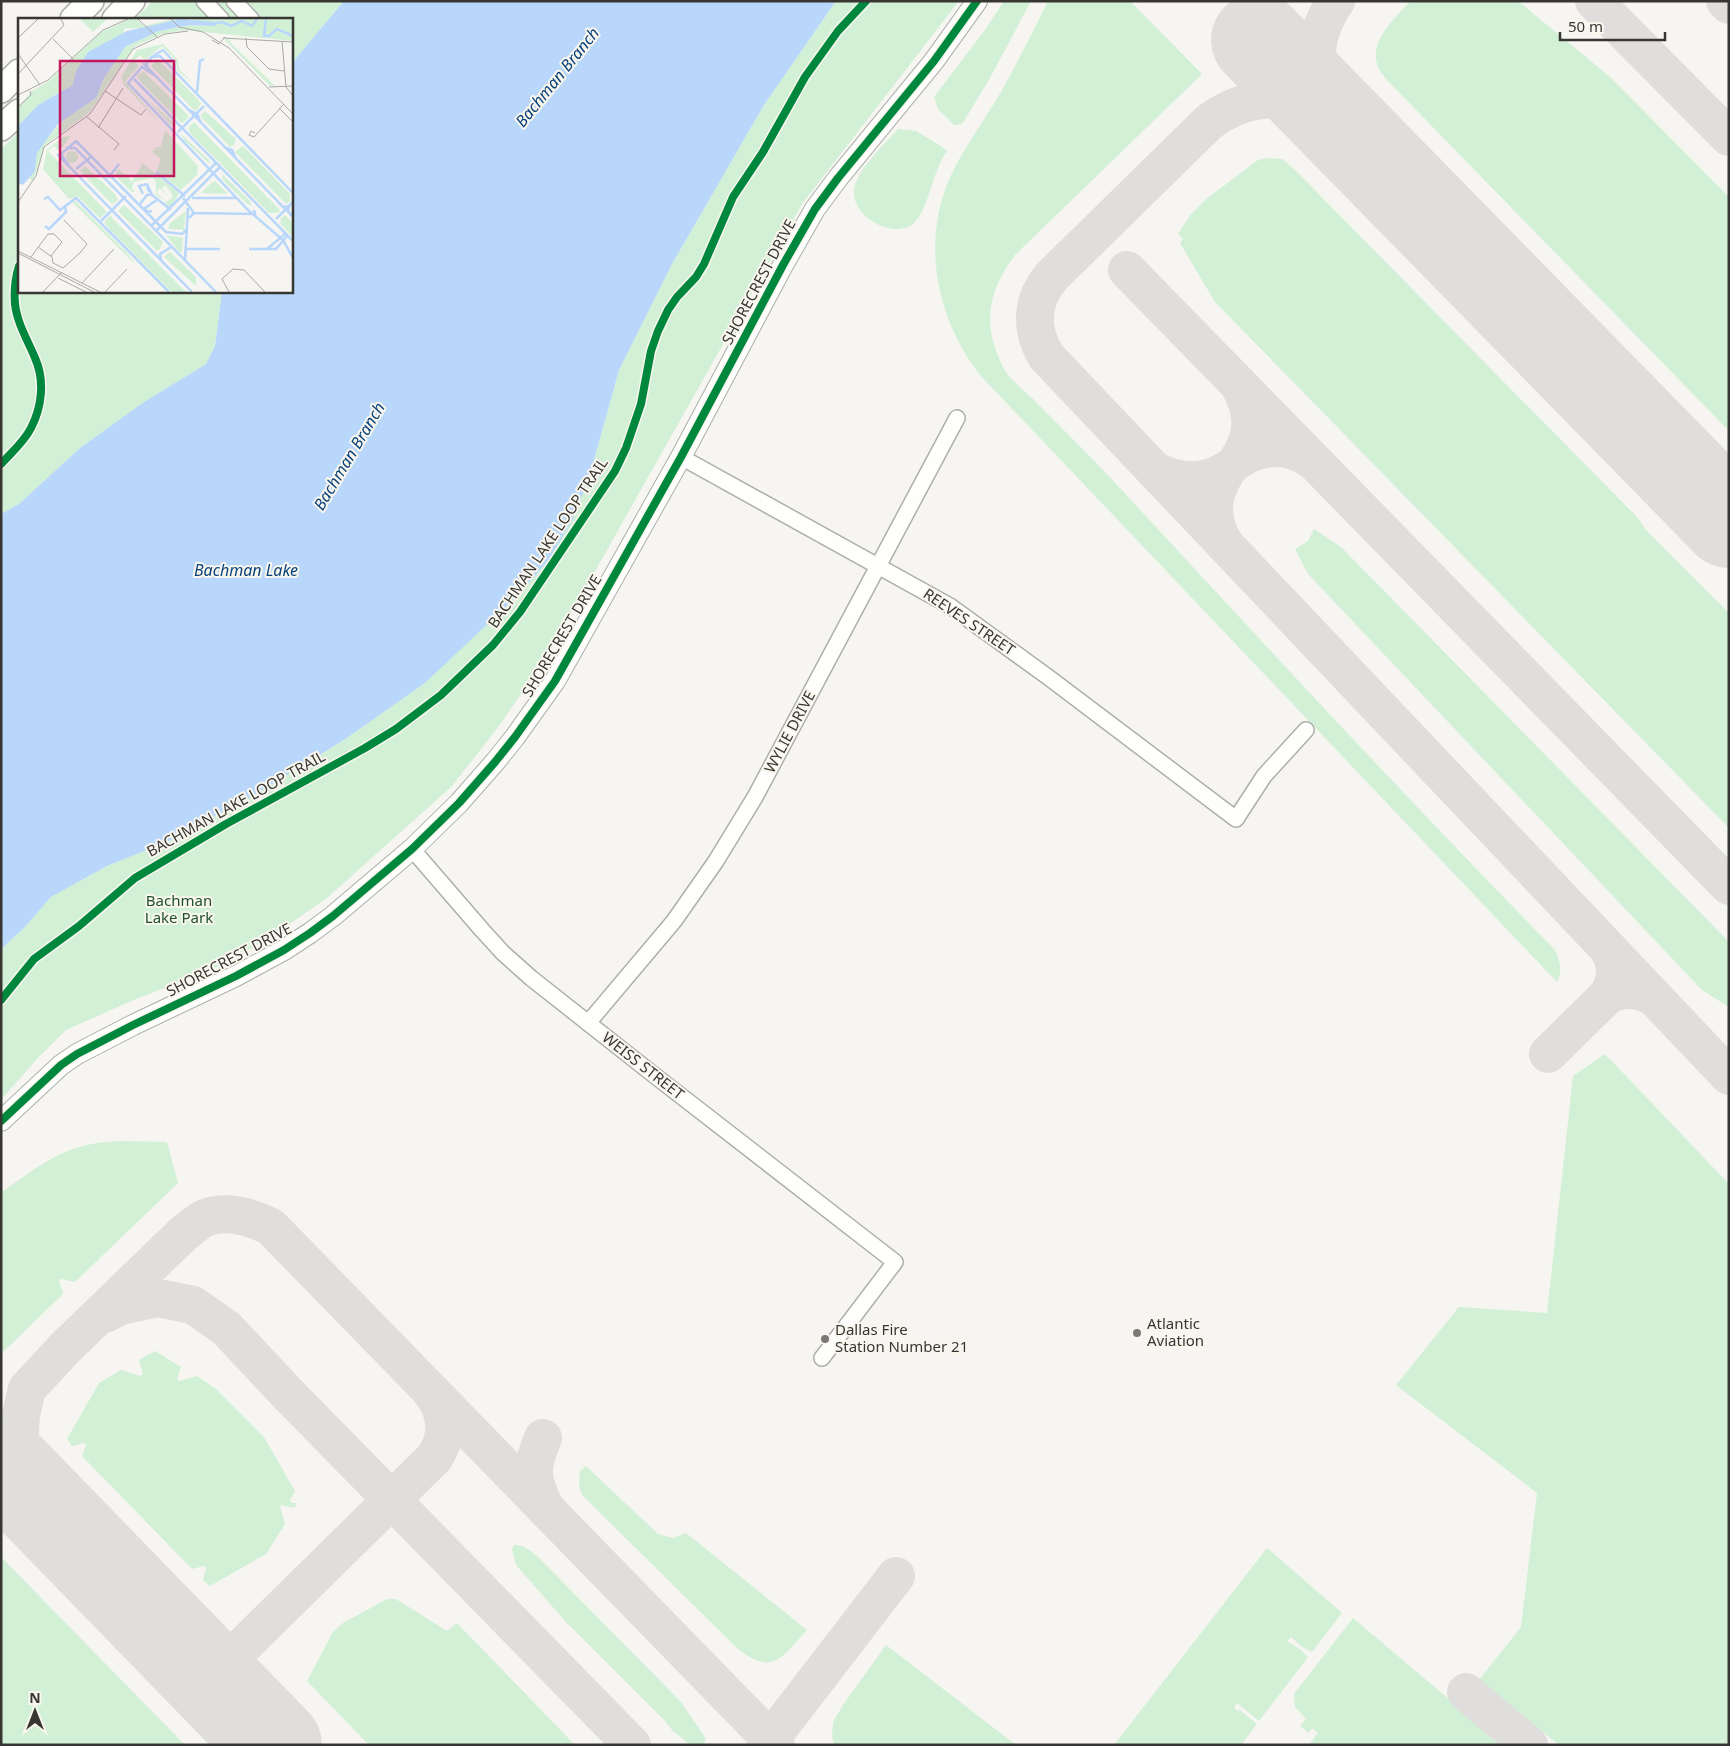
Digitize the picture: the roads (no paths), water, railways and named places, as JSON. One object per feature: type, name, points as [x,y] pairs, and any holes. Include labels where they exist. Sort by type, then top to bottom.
[{"type":"main road","points":[[74,18],[91,1]]},
{"type":"main road","points":[[115,18],[132,1]]},
{"type":"main road","points":[[1,90],[18,73]]},
{"type":"main road","points":[[1,128],[18,113]]},
{"type":"street","points":[[204,1],[220,18]]},
{"type":"street","points":[[234,1],[250,18]]},
{"type":"street","name":"SHORECREST DRIVE","points":[[1,1122],[61,1065],[77,1054],[236,976],[284,950],[333,916],[412,849],[459,803],[495,762],[555,681],[681,457],[786,258],[815,209],[838,178],[934,61],[977,1]]},
{"type":"street","name":"WYLIE DRIVE","points":[[588,1023],[674,921],[716,861],[755,797],[958,418]]},
{"type":"street","name":"REEVES STREET","points":[[681,457],[950,606],[1048,677],[1236,819],[1264,776],[1306,730]]},
{"type":"street","name":"WEISS STREET","points":[[412,849],[503,952],[531,978],[895,1262],[822,1358]]},
{"type":"water","name":"Bachman Lake","points":[[344,1],[836,1],[764,105],[672,264],[619,370],[589,478],[573,519],[548,561],[516,597],[425,683],[344,740],[251,797],[169,841],[107,866],[51,897],[24,928],[1,949],[1,514],[19,504],[80,448],[144,402],[206,364],[215,346],[222,292],[292,292],[292,63]]},
{"type":"place","name":"Atlantic Aviation","points":[[1137,1333]]},
{"type":"place","name":"Dallas Fire Station Number 21","points":[[825,1339]]},
{"type":"water label","name":"Bachman Branch","points":[[557,77]]},
{"type":"water label","name":"Bachman Branch","points":[[349,456]]},
{"type":"park label","name":"Bachman Lake Park","points":[[179,910]]}]
